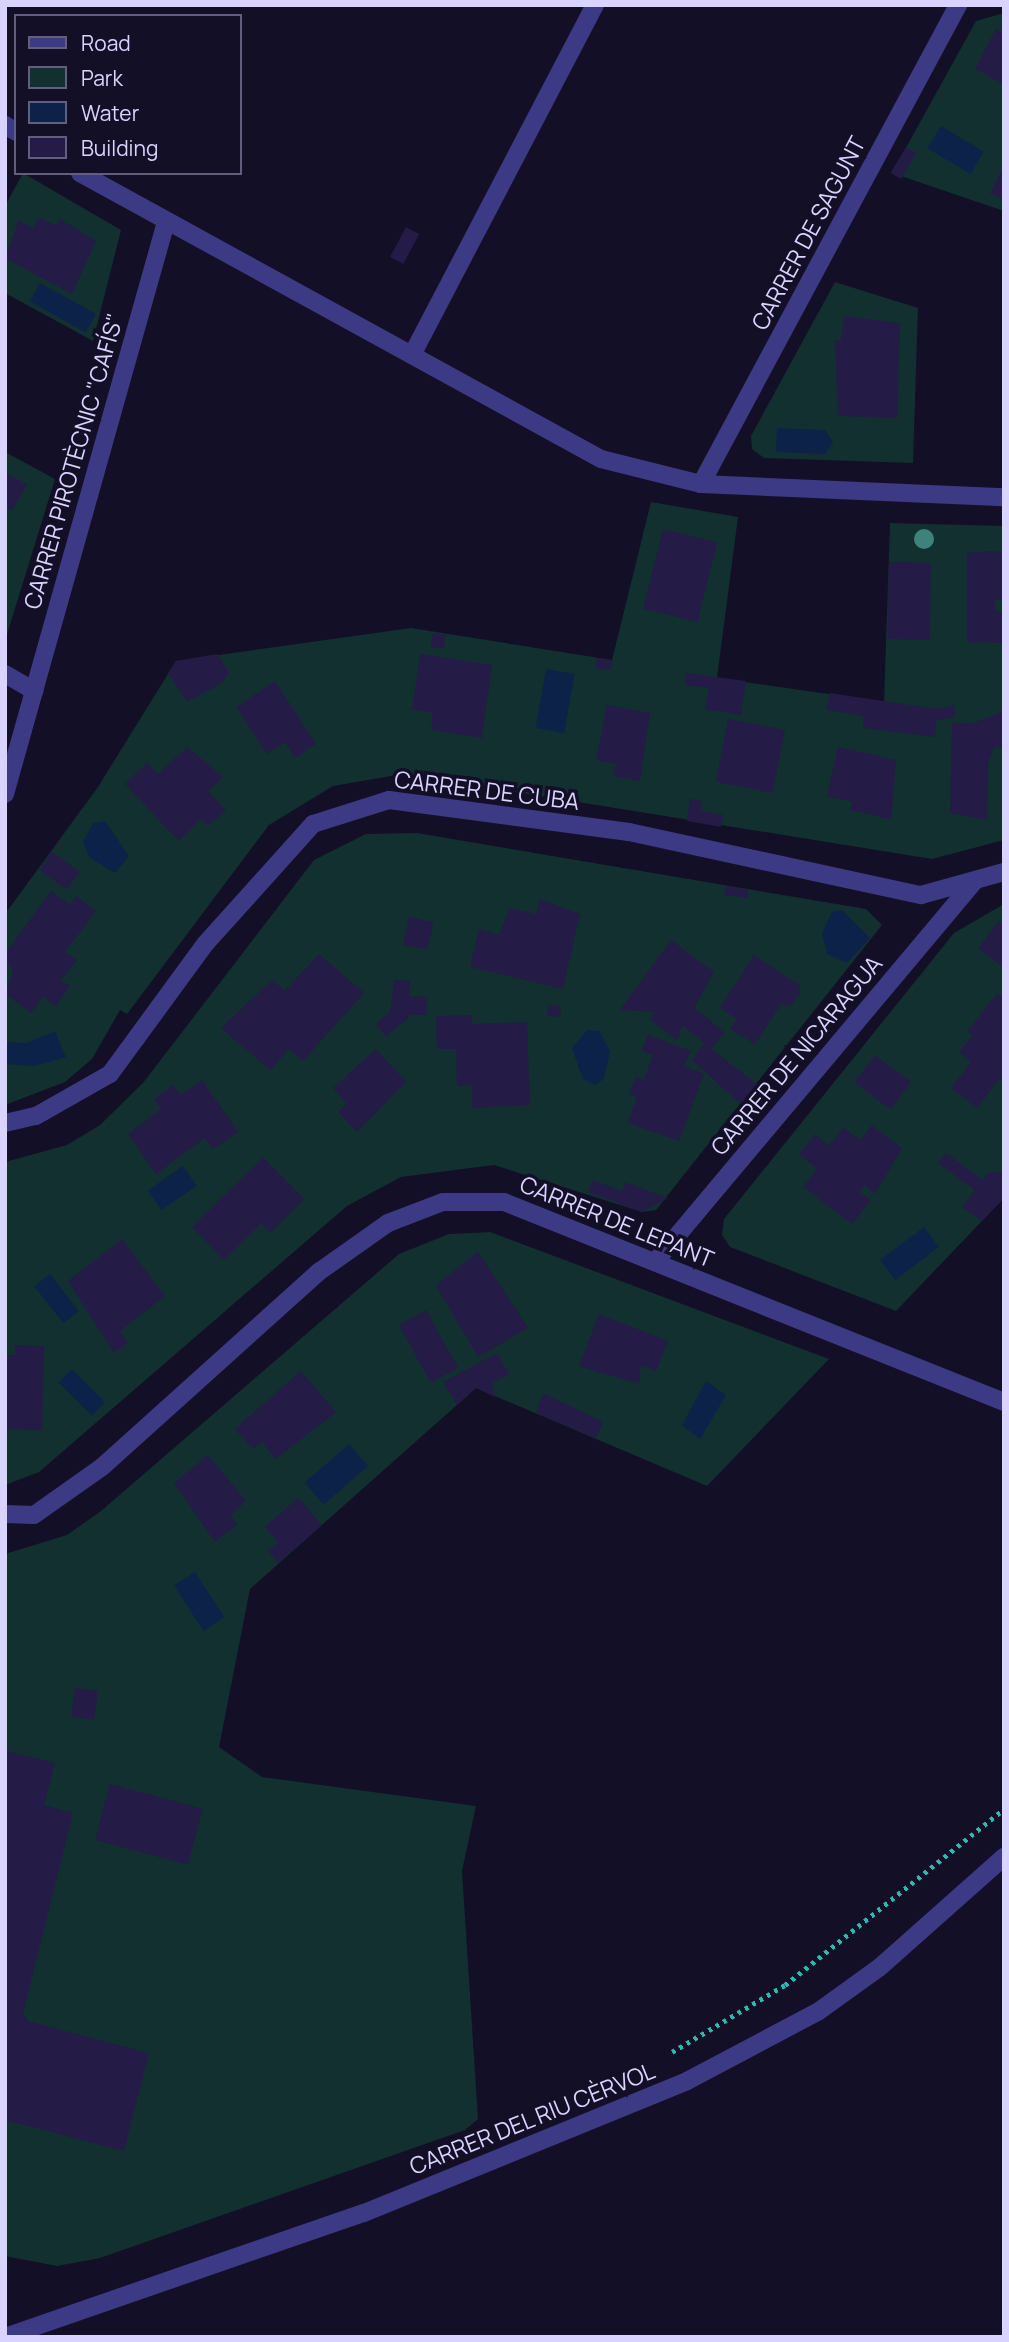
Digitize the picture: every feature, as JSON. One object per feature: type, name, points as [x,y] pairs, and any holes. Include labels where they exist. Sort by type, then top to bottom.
[{"type":"street","points":[[413,353],[595,5]]},
{"type":"street","name":"CARRER DE SAGUNT","points":[[701,484],[958,5]]},
{"type":"street","points":[[84,175],[166,222],[413,353],[601,459],[701,484],[1004,497]]},
{"type":"street","name":"CARRER PIROTÈCNIC \"CAFÍS\"","points":[[5,794],[166,222]]},
{"type":"street","points":[[5,674],[34,691]]},
{"type":"street","name":"CARRER DE CUBA","points":[[5,1123],[36,1116],[110,1074],[206,943],[313,824],[389,800],[629,832],[921,895],[1004,872]]},
{"type":"street","name":"CARRER DE NICARAGUA","points":[[655,1262],[975,880]]},
{"type":"street","name":"CARRER DE LEPANT","points":[[5,1514],[34,1515],[102,1467],[270,1311],[388,1223],[443,1202],[504,1202],[1004,1402]]},
{"type":"street","name":"CARRER DEL RIU CÈRVOL","points":[[5,2337],[33,2330],[364,2213],[687,2081],[819,2011],[880,1967],[1004,1857]]},
{"type":"path","points":[[667,2055],[785,1985],[1004,1809]]},
{"type":"green space","points":[[1004,13],[1004,211],[892,173],[976,21]]},
{"type":"green space","points":[[22,175],[26,175],[121,230],[93,341],[5,293],[5,206]]},
{"type":"green space","points":[[835,282],[918,308],[913,463],[764,458],[752,449],[751,436]]},
{"type":"green space","points":[[5,452],[55,479],[5,641]]},
{"type":"green space","points":[[651,502],[738,517],[717,678],[884,702],[890,523],[1004,526],[1004,840],[932,859],[448,781],[397,775],[333,786],[269,825],[127,1014],[120,1010],[92,1059],[65,1082],[5,1105],[5,914],[98,787],[176,661],[411,628],[612,660]]},
{"type":"green space","points":[[417,833],[866,909],[882,925],[656,1210],[642,1212],[494,1165],[401,1177],[347,1206],[39,1472],[5,1485],[5,1162],[67,1145],[100,1125],[143,1083],[314,860],[366,834]]},
{"type":"green space","points":[[1004,904],[1004,1198],[896,1311],[730,1247],[722,1235],[724,1219],[954,933]]},
{"type":"green space","points":[[490,1232],[829,1359],[707,1486],[476,1388],[250,1589],[219,1747],[262,1777],[476,1806],[462,1871],[478,2119],[465,2130],[100,2258],[57,2266],[5,2256],[5,1554],[67,1535],[101,1511],[399,1254],[449,1234]]},
{"type":"water","points":[[941,126],[984,152],[970,174],[928,148]]},
{"type":"water","points":[[40,283],[96,314],[86,332],[30,301]]},
{"type":"water","points":[[777,428],[825,430],[833,442],[825,454],[776,452]]},
{"type":"water","points":[[546,669],[575,674],[564,733],[536,728]]},
{"type":"water","points":[[105,821],[129,856],[115,873],[90,858],[83,842],[93,823]]},
{"type":"water","points":[[842,910],[870,938],[847,963],[827,954],[822,933],[832,912]]},
{"type":"water","points":[[587,1030],[599,1031],[610,1051],[604,1079],[595,1085],[583,1079],[572,1048]]},
{"type":"water","points":[[55,1031],[66,1057],[35,1066],[5,1064],[5,1042],[27,1043]]},
{"type":"water","points":[[183,1166],[197,1186],[162,1210],[148,1191]]},
{"type":"water","points":[[924,1227],[939,1247],[895,1280],[880,1260]]},
{"type":"water","points":[[50,1274],[79,1311],[63,1323],[34,1286]]},
{"type":"water","points":[[72,1369],[105,1402],[92,1416],[59,1382]]},
{"type":"water","points":[[706,1381],[726,1395],[700,1439],[682,1425]]},
{"type":"water","points":[[349,1444],[368,1466],[323,1505],[304,1483]]},
{"type":"water","points":[[195,1572],[224,1617],[203,1631],[174,1586]]},
{"type":"building","points":[[996,29],[1004,33],[1004,84],[975,69]]},
{"type":"building","points":[[906,147],[916,153],[901,179],[891,173]]},
{"type":"building","points":[[1004,167],[1004,200],[990,193]]},
{"type":"building","points":[[39,217],[56,226],[60,219],[96,241],[72,294],[5,258],[19,220],[33,228]]},
{"type":"building","points":[[406,227],[419,234],[403,264],[390,257]]},
{"type":"building","points":[[844,316],[900,323],[897,418],[838,416],[835,340],[841,340]]},
{"type":"building","points":[[5,473],[27,484],[12,511],[5,507]]},
{"type":"building","points":[[663,529],[717,543],[697,622],[643,609]]},
{"type":"building","points":[[1004,552],[1004,600],[995,599],[995,611],[1004,611],[1004,643],[967,642],[967,553]]},
{"type":"building","points":[[889,562],[931,563],[930,640],[888,639]]},
{"type":"building","points":[[433,633],[446,635],[444,649],[431,647]]},
{"type":"building","points":[[217,654],[229,672],[223,682],[187,702],[168,673],[176,661]]},
{"type":"building","points":[[420,654],[492,665],[482,738],[431,730],[433,713],[412,710]]},
{"type":"building","points":[[597,658],[612,661],[611,670],[595,668]]},
{"type":"building","points":[[686,673],[746,681],[741,715],[705,709],[709,688],[685,685]]},
{"type":"building","points":[[275,681],[316,744],[295,758],[285,742],[267,754],[236,707]]},
{"type":"building","points":[[830,693],[936,709],[955,705],[954,717],[936,721],[935,737],[863,728],[864,716],[827,710]]},
{"type":"building","points":[[607,705],[650,713],[640,781],[613,776],[616,764],[596,760]]},
{"type":"building","points":[[1004,711],[1004,748],[994,747],[988,764],[987,820],[950,813],[952,723],[971,724]]},
{"type":"building","points":[[728,719],[785,730],[773,793],[716,782]]},
{"type":"building","points":[[187,747],[223,777],[208,791],[226,810],[208,826],[201,819],[179,841],[125,784],[147,763],[158,774]]},
{"type":"building","points":[[838,747],[896,760],[891,819],[850,810],[852,802],[827,796]]},
{"type":"building","points":[[690,799],[702,801],[701,811],[723,815],[721,827],[687,821]]},
{"type":"building","points":[[52,852],[80,872],[67,890],[39,870]]},
{"type":"building","points":[[726,886],[748,890],[747,898],[724,895]]},
{"type":"building","points":[[51,891],[70,905],[76,896],[96,911],[65,952],[77,960],[61,980],[70,986],[56,1006],[43,996],[31,1013],[5,994],[13,971],[5,954]]},
{"type":"building","points":[[540,899],[580,914],[563,989],[470,967],[479,929],[499,935],[510,908],[536,914]]},
{"type":"building","points":[[409,917],[433,922],[428,950],[403,944]]},
{"type":"building","points":[[999,921],[1004,925],[1004,968],[978,948]]},
{"type":"building","points":[[671,940],[714,972],[694,1008],[725,1032],[711,1049],[758,1085],[743,1106],[692,1060],[704,1043],[683,1026],[677,1040],[651,1020],[654,1012],[620,1010]]},
{"type":"building","points":[[319,954],[364,993],[303,1061],[289,1049],[270,1070],[221,1028],[272,980],[285,991]]},
{"type":"building","points":[[754,955],[799,985],[801,993],[790,1006],[781,1004],[755,1044],[730,1029],[737,1019],[720,1008]]},
{"type":"building","points":[[394,980],[410,981],[409,996],[427,997],[427,1015],[411,1015],[386,1037],[376,1024],[390,1012]]},
{"type":"building","points":[[998,993],[1004,998],[1004,1083],[999,1079],[977,1108],[951,1088],[971,1062],[959,1052],[973,1035],[967,1031]]},
{"type":"building","points":[[548,1005],[561,1006],[560,1017],[547,1016]]},
{"type":"building","points":[[472,1015],[472,1024],[527,1022],[530,1105],[472,1108],[472,1085],[457,1086],[456,1049],[437,1049],[436,1016]]},
{"type":"building","points":[[648,1035],[691,1051],[684,1066],[704,1074],[679,1141],[628,1123],[637,1097],[629,1095],[636,1077],[644,1080],[653,1055],[642,1051]]},
{"type":"building","points":[[376,1049],[406,1082],[357,1132],[338,1112],[347,1104],[333,1088]]},
{"type":"building","points":[[875,1055],[911,1082],[890,1109],[855,1082]]},
{"type":"building","points":[[202,1080],[238,1132],[213,1149],[205,1138],[156,1174],[128,1134],[161,1109],[154,1099],[173,1085],[181,1095]]},
{"type":"building","points":[[872,1125],[902,1148],[875,1194],[864,1185],[860,1192],[871,1200],[852,1224],[803,1187],[817,1169],[799,1154],[815,1134],[829,1146],[843,1127],[860,1140]]},
{"type":"building","points":[[946,1153],[983,1180],[988,1173],[1004,1172],[1004,1198],[982,1221],[962,1207],[975,1190],[938,1163]]},
{"type":"building","points":[[263,1157],[304,1199],[270,1233],[261,1223],[224,1260],[192,1227]]},
{"type":"building","points":[[592,1180],[622,1191],[625,1182],[668,1198],[642,1212],[588,1192]]},
{"type":"building","points":[[122,1239],[165,1296],[120,1331],[128,1343],[114,1353],[68,1281]]},
{"type":"building","points":[[478,1252],[528,1328],[478,1357],[436,1285]]},
{"type":"building","points":[[426,1310],[458,1368],[431,1383],[399,1325]]},
{"type":"building","points":[[599,1314],[668,1341],[656,1371],[641,1365],[639,1384],[579,1366]]},
{"type":"building","points":[[15,1345],[44,1346],[42,1430],[5,1429],[5,1355],[16,1355]]},
{"type":"building","points":[[497,1353],[509,1374],[492,1383],[495,1397],[476,1388],[457,1405],[443,1382]]},
{"type":"building","points":[[301,1371],[336,1412],[276,1459],[262,1442],[253,1449],[235,1429]]},
{"type":"building","points":[[543,1393],[603,1422],[596,1438],[536,1413]]},
{"type":"building","points":[[208,1455],[246,1501],[230,1515],[237,1524],[215,1542],[174,1483]]},
{"type":"building","points":[[298,1498],[322,1525],[278,1563],[268,1551],[278,1542],[265,1527]]},
{"type":"building","points":[[75,1688],[98,1691],[94,1720],[71,1717]]},
{"type":"building","points":[[5,1751],[55,1763],[44,1805],[73,1813],[23,2013],[28,2021],[149,2053],[124,2151],[5,2120]]},
{"type":"building","points":[[110,1784],[203,1809],[188,1865],[95,1840]]}]
